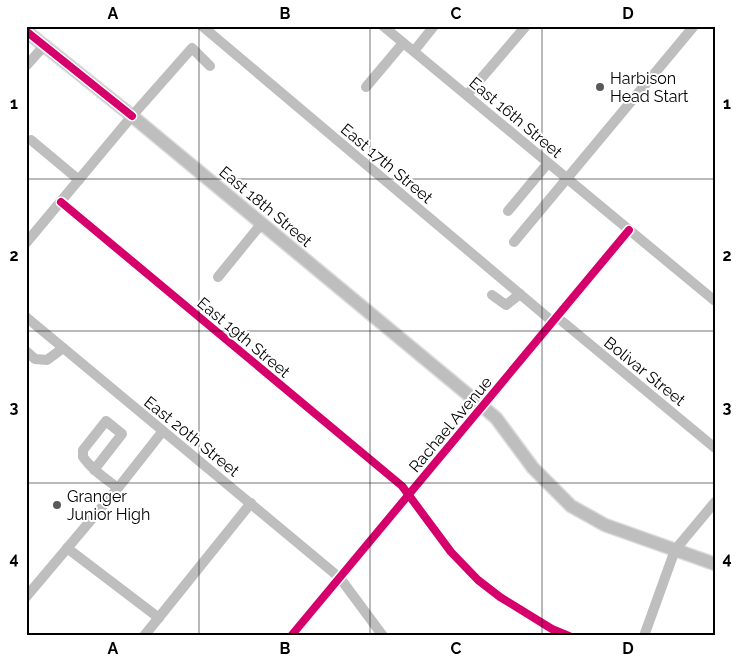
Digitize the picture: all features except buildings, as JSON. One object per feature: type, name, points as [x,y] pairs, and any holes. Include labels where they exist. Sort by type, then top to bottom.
[{"type":"main road","name":"East 18th Street","points":[[26,31],[132,116],[483,406],[496,418],[533,468],[571,506],[605,525],[715,564]]},
{"type":"street","name":"East 17th Street","points":[[202,26],[520,294],[555,320]]},
{"type":"street","name":"East 16th Street","points":[[383,26],[715,301]]},
{"type":"street","points":[[414,51],[434,26]]},
{"type":"street","points":[[467,95],[526,26]]},
{"type":"street","points":[[514,242],[694,26]]},
{"type":"street","points":[[366,87],[403,43]]},
{"type":"street","points":[[26,66],[44,46]]},
{"type":"street","points":[[26,243],[132,116],[192,48],[210,66]]},
{"type":"street","points":[[31,140],[79,180]]},
{"type":"street","points":[[508,211],[548,164]]},
{"type":"street","name":"East 19th Street","points":[[61,202],[395,480],[451,552],[478,580],[500,597],[569,636]]},
{"type":"street","points":[[218,277],[262,224]]},
{"type":"street","name":"Rachael Avenue","points":[[291,636],[629,230]]},
{"type":"street","points":[[492,296],[506,305],[520,294]]},
{"type":"street","name":"East 20th Street","points":[[26,317],[162,432],[340,578],[383,636]]},
{"type":"street","name":"Bolivar Street","points":[[555,320],[715,448]]},
{"type":"street","points":[[26,351],[35,359],[47,360],[63,348]]},
{"type":"street","points":[[94,470],[122,434],[106,421],[83,450],[83,457],[94,470],[118,488]]},
{"type":"street","points":[[26,597],[118,488],[162,432]]},
{"type":"street","points":[[644,636],[675,550],[715,502]]},
{"type":"street","points":[[144,636],[250,503]]},
{"type":"street","points":[[67,548],[159,618]]},
{"type":"cycle path","points":[[26,31],[132,116]]},
{"type":"cycle path","points":[[61,202],[402,486],[451,552],[478,580],[500,597],[552,629],[569,636]]},
{"type":"cycle path","points":[[291,636],[629,230]]},
{"type":"place","name":"Harbison Head Start","points":[[600,87]]},
{"type":"place","name":"Granger Junior High","points":[[57,505]]}]
